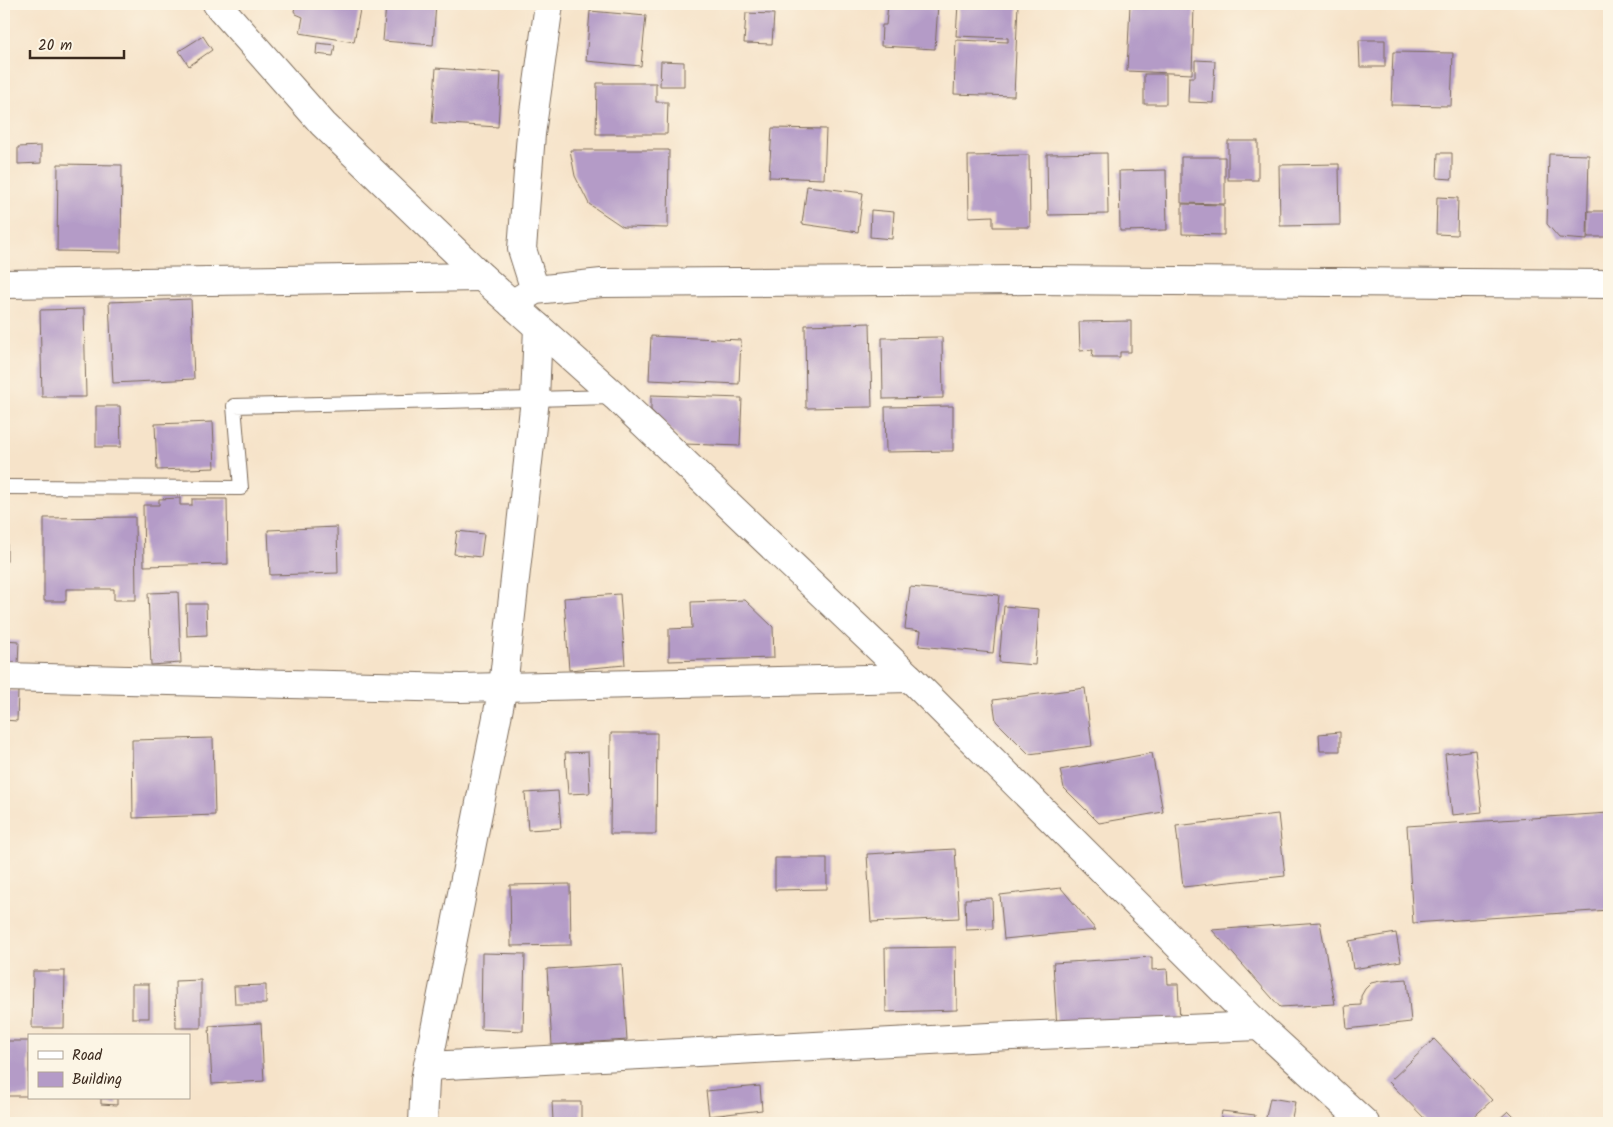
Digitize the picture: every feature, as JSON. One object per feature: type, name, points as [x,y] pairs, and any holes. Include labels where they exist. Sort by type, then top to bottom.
[{"type":"street","points":[[217,4],[323,124],[482,277],[616,397],[910,678],[1259,1026],[1365,1123]]},
{"type":"street","points":[[535,290],[522,249],[531,134],[549,4]]},
{"type":"street","points":[[4,284],[482,277]]},
{"type":"street","points":[[512,304],[535,290],[602,283],[1021,280],[1609,284]]},
{"type":"street","points":[[423,1123],[425,1080],[503,687],[535,399],[538,327]]},
{"type":"street","points":[[4,677],[460,688],[910,678]]},
{"type":"street","points":[[428,1066],[989,1037],[1259,1026]]},
{"type":"lane","points":[[4,487],[241,488],[234,406],[616,397]]},
{"type":"building","points":[[296,4],[361,4],[354,42],[300,33],[303,17],[294,11]]},
{"type":"building","points":[[386,4],[436,4],[433,45],[383,41]]},
{"type":"building","points":[[888,4],[938,4],[935,49],[881,46],[882,25],[886,25]]},
{"type":"building","points":[[958,4],[1018,4],[1014,96],[954,94],[956,40],[1008,42],[1008,38],[956,36]]},
{"type":"building","points":[[1130,4],[1194,6],[1192,74],[1127,71]]},
{"type":"building","points":[[590,11],[646,16],[641,66],[586,61]]},
{"type":"building","points":[[746,13],[774,14],[772,44],[744,43]]},
{"type":"building","points":[[203,36],[212,50],[189,66],[179,51]]},
{"type":"building","points":[[1359,40],[1385,40],[1385,67],[1360,67]]},
{"type":"building","points":[[317,43],[335,45],[333,56],[316,54]]},
{"type":"building","points":[[1393,52],[1453,53],[1451,106],[1391,105]]},
{"type":"building","points":[[1195,60],[1215,61],[1213,103],[1188,102],[1189,77],[1195,77]]},
{"type":"building","points":[[661,61],[684,62],[684,86],[660,86]]},
{"type":"building","points":[[436,68],[501,73],[498,127],[432,123]]},
{"type":"building","points":[[1144,74],[1166,74],[1166,104],[1144,104]]},
{"type":"building","points":[[597,83],[656,83],[656,102],[668,102],[667,134],[596,134]]},
{"type":"building","points":[[772,128],[826,129],[824,179],[769,177]]},
{"type":"building","points":[[1228,141],[1258,141],[1258,180],[1228,180]]},
{"type":"building","points":[[41,146],[41,163],[18,164],[18,147]]},
{"type":"building","points":[[570,150],[669,150],[668,228],[623,227],[589,204],[575,176]]},
{"type":"building","points":[[1107,153],[1108,214],[1048,215],[1047,154]]},
{"type":"building","points":[[1438,153],[1452,153],[1452,179],[1437,178]]},
{"type":"building","points":[[1549,154],[1589,155],[1587,240],[1559,238],[1547,224]]},
{"type":"building","points":[[1029,155],[1030,227],[993,227],[993,216],[969,217],[968,156]]},
{"type":"building","points":[[1181,157],[1225,157],[1225,204],[1181,203]]},
{"type":"building","points":[[58,164],[122,165],[121,252],[57,251]]},
{"type":"building","points":[[1339,164],[1340,225],[1280,226],[1279,165]]},
{"type":"building","points":[[1166,170],[1167,230],[1120,231],[1119,171]]},
{"type":"building","points":[[807,186],[863,193],[858,232],[802,224]]},
{"type":"building","points":[[1437,197],[1458,198],[1457,235],[1436,234]]},
{"type":"building","points":[[1182,204],[1224,205],[1224,235],[1182,234]]},
{"type":"building","points":[[871,210],[894,212],[892,239],[870,237]]},
{"type":"building","points":[[1588,211],[1609,211],[1609,237],[1588,237]]},
{"type":"building","points":[[191,299],[194,379],[113,383],[109,302]]},
{"type":"building","points":[[84,309],[86,397],[42,397],[40,310]]},
{"type":"building","points":[[1131,321],[1131,352],[1120,352],[1120,357],[1092,357],[1093,350],[1080,351],[1079,322]]},
{"type":"building","points":[[870,323],[872,407],[806,408],[805,325]]},
{"type":"building","points":[[651,336],[741,340],[739,384],[649,380]]},
{"type":"building","points":[[942,337],[943,398],[883,399],[882,338]]},
{"type":"building","points":[[651,395],[742,398],[740,446],[685,444],[651,410]]},
{"type":"building","points":[[96,406],[120,406],[121,447],[96,447]]},
{"type":"building","points":[[953,406],[953,451],[886,452],[885,407]]},
{"type":"building","points":[[213,422],[215,468],[157,470],[155,424]]},
{"type":"building","points":[[180,498],[180,505],[192,505],[192,499],[227,499],[228,564],[144,566],[143,505],[159,505],[159,499]]},
{"type":"building","points":[[135,517],[136,600],[114,600],[114,589],[66,589],[66,601],[44,601],[44,518]]},
{"type":"building","points":[[337,527],[338,573],[270,575],[268,530]]},
{"type":"building","points":[[4,528],[7,528],[7,561],[4,561]]},
{"type":"building","points":[[457,531],[484,534],[481,557],[454,554]]},
{"type":"building","points":[[910,587],[999,595],[993,653],[919,646],[921,631],[905,629]]},
{"type":"building","points":[[178,592],[181,663],[151,665],[148,593]]},
{"type":"building","points":[[620,594],[625,665],[569,670],[564,598]]},
{"type":"building","points":[[745,600],[773,627],[774,658],[669,661],[669,629],[692,628],[691,602]]},
{"type":"building","points":[[186,604],[206,604],[207,635],[187,636]]},
{"type":"building","points":[[1004,606],[1039,609],[1035,665],[999,662]]},
{"type":"building","points":[[4,640],[19,641],[18,665],[4,665]]},
{"type":"building","points":[[1085,688],[1092,746],[1029,754],[996,721],[993,700]]},
{"type":"building","points":[[4,691],[18,691],[17,721],[4,720]]},
{"type":"building","points":[[1340,732],[1340,751],[1320,751],[1319,734]]},
{"type":"building","points":[[611,733],[657,733],[656,834],[610,834]]},
{"type":"building","points":[[213,738],[215,815],[133,818],[132,740]]},
{"type":"building","points":[[1475,750],[1482,812],[1452,815],[1445,754]]},
{"type":"building","points":[[588,752],[590,793],[568,794],[565,753]]},
{"type":"building","points":[[1152,753],[1163,812],[1099,823],[1064,788],[1060,770]]},
{"type":"building","points":[[558,791],[561,828],[528,830],[525,793]]},
{"type":"building","points":[[1609,813],[1609,910],[1413,923],[1407,826]]},
{"type":"building","points":[[1278,814],[1285,876],[1183,887],[1176,826]]},
{"type":"building","points":[[955,849],[959,918],[871,922],[867,854]]},
{"type":"building","points":[[775,858],[827,858],[827,889],[775,890]]},
{"type":"building","points":[[570,884],[571,945],[511,946],[510,885]]},
{"type":"building","points":[[1061,888],[1096,930],[1004,939],[1000,895]]},
{"type":"building","points":[[992,898],[993,929],[966,930],[965,899]]},
{"type":"building","points":[[1320,922],[1335,1004],[1280,1007],[1212,930]]},
{"type":"building","points":[[1396,933],[1401,961],[1353,969],[1349,941]]},
{"type":"building","points":[[956,947],[957,1010],[886,1012],[885,948]]},
{"type":"building","points":[[482,953],[525,954],[523,1031],[481,1029]]},
{"type":"building","points":[[1152,957],[1152,970],[1167,969],[1168,984],[1178,984],[1180,1020],[1057,1028],[1053,963]]},
{"type":"building","points":[[622,964],[627,1040],[552,1045],[547,969]]},
{"type":"building","points":[[33,971],[65,971],[64,1028],[32,1028]]},
{"type":"building","points":[[1407,979],[1411,1022],[1347,1029],[1345,1006],[1361,1005],[1361,996],[1371,983]]},
{"type":"building","points":[[201,980],[201,1028],[176,1028],[175,981]]},
{"type":"building","points":[[132,984],[149,984],[149,1018],[132,1018]]},
{"type":"building","points":[[266,985],[266,1004],[235,1004],[234,986]]},
{"type":"building","points":[[261,1023],[264,1081],[212,1084],[209,1026]]},
{"type":"building","points":[[1434,1039],[1492,1100],[1467,1123],[1429,1123],[1389,1082]]},
{"type":"building","points":[[6,1041],[28,1041],[28,1096],[7,1096]]},
{"type":"building","points":[[760,1086],[762,1110],[709,1116],[706,1091]]},
{"type":"building","points":[[1270,1098],[1295,1102],[1291,1123],[1265,1122]]},
{"type":"building","points":[[101,1100],[117,1100],[117,1105],[101,1104]]},
{"type":"building","points":[[552,1102],[581,1102],[581,1120],[553,1121]]},
{"type":"building","points":[[1222,1111],[1255,1115],[1254,1123],[1220,1123]]},
{"type":"building","points":[[1508,1111],[1520,1123],[1495,1123]]},
{"type":"building","points":[[252,1119],[252,1123],[201,1122]]}]
